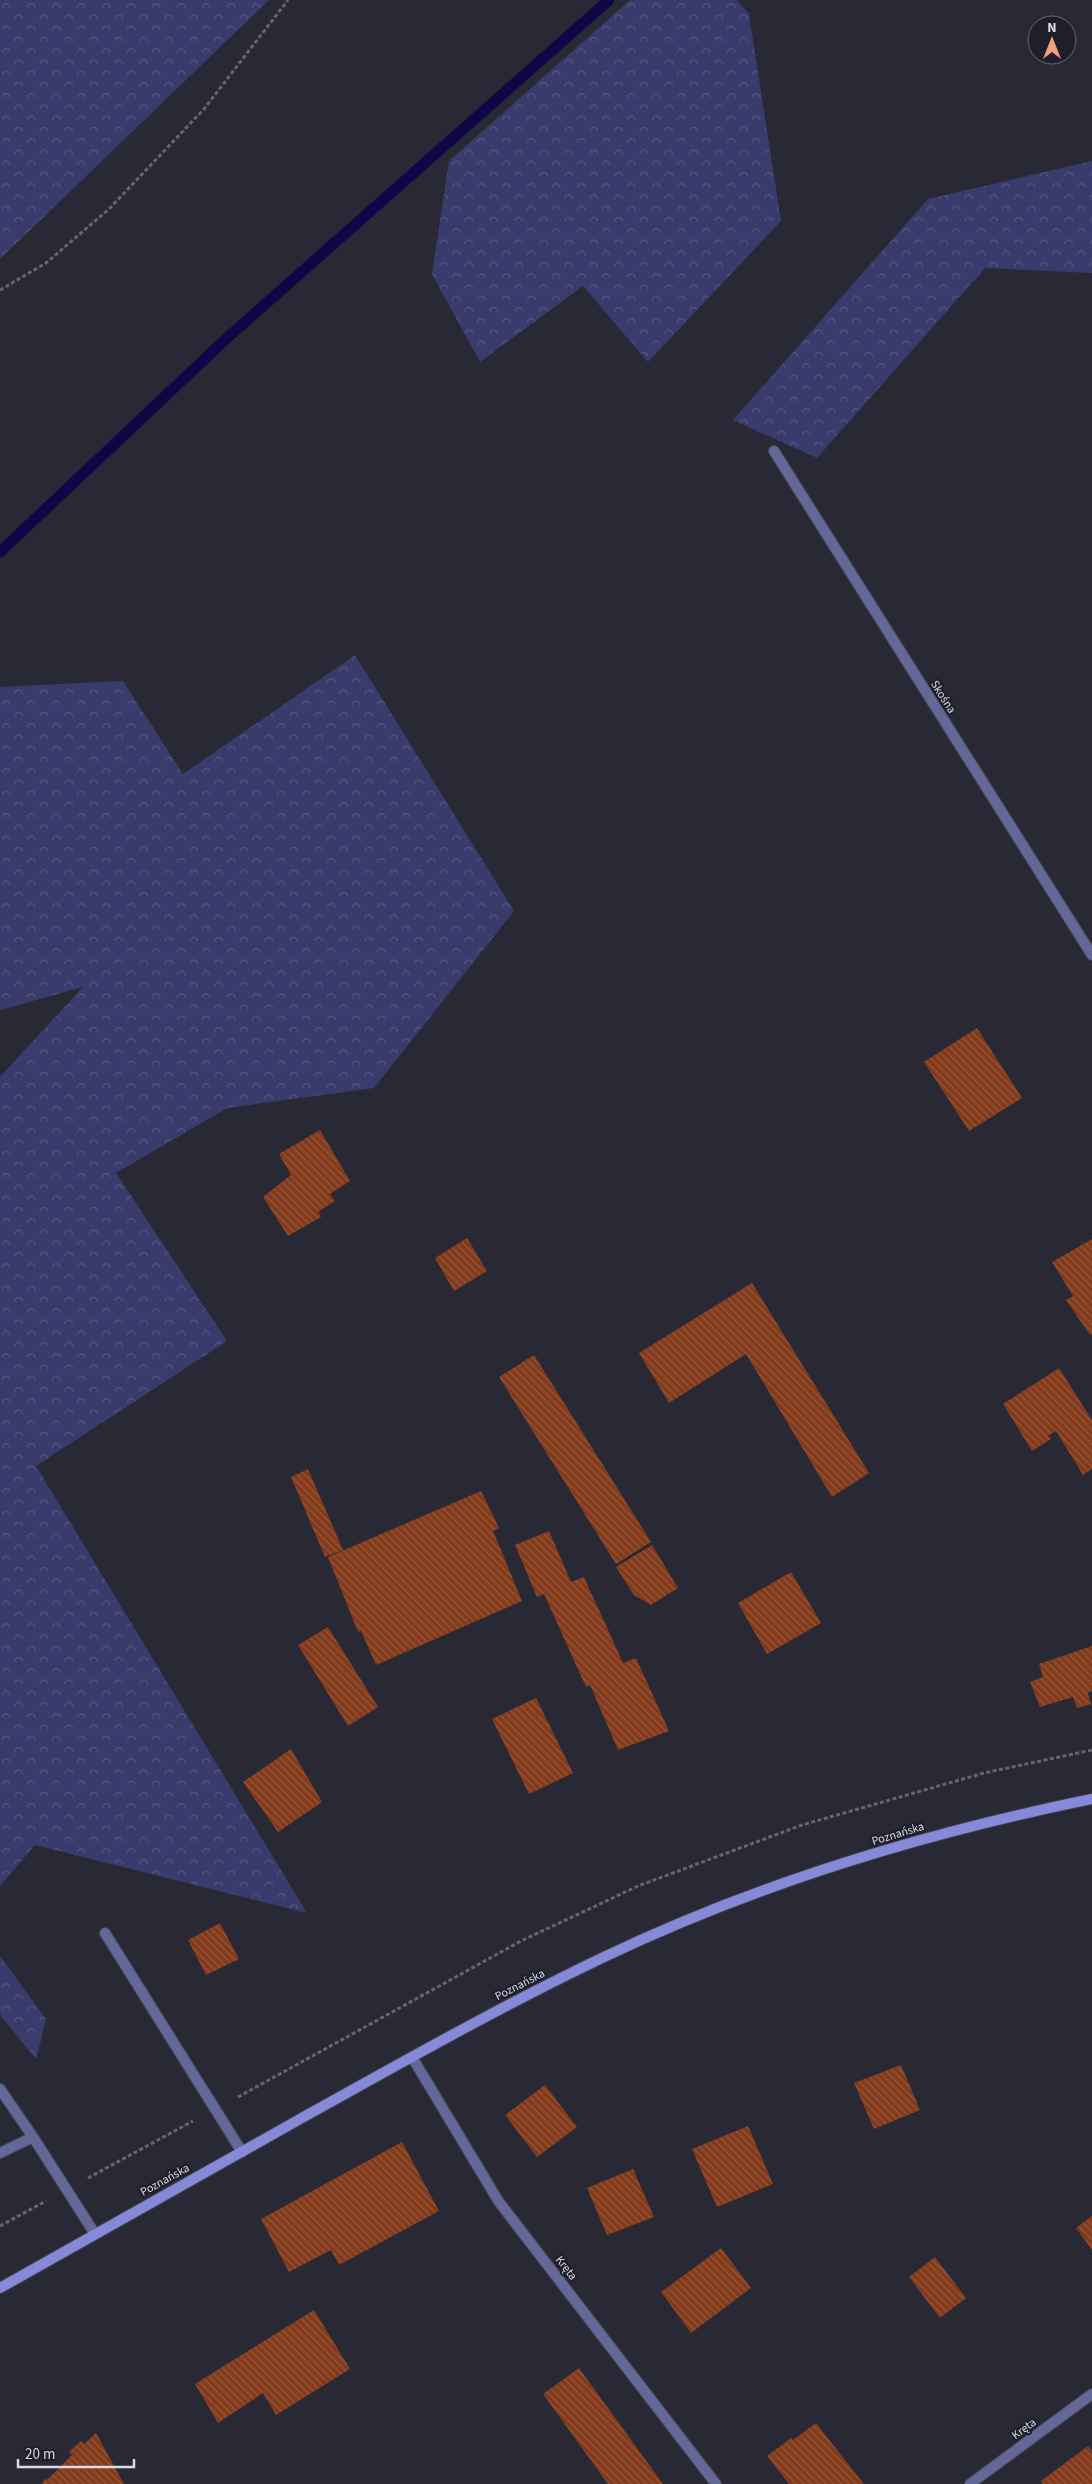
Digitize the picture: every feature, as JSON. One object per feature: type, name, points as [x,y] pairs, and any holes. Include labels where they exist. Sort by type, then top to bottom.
[{"type":"main road","name":"Poznańska","points":[[0,2288],[412,2057],[606,1956],[695,1917],[806,1876],[905,1843],[1019,1814],[1092,1799]]},
{"type":"street","name":"Skośna","points":[[774,451],[1092,955]]},
{"type":"street","points":[[105,1933],[242,2152]]},
{"type":"street","name":"Kręta","points":[[412,2057],[499,2202],[716,2484]]},
{"type":"street","points":[[0,2089],[68,2189],[95,2234]]},
{"type":"street","points":[[0,2153],[33,2137]]},
{"type":"street","name":"Kręta","points":[[970,2484],[1092,2394]]},
{"type":"path","points":[[0,290],[46,263],[109,209],[204,109],[288,0]]},
{"type":"path","points":[[0,2226],[521,1941],[638,1886],[802,1824],[984,1774],[1092,1750]]},
{"type":"green space","points":[[0,0],[269,0],[0,259]]},
{"type":"green space","points":[[630,0],[736,0],[749,14],[781,221],[648,362],[583,286],[480,362],[432,274],[449,161]]},
{"type":"green space","points":[[1092,161],[1092,273],[985,268],[817,458],[733,420],[928,199]]},
{"type":"green space","points":[[355,655],[514,911],[374,1088],[227,1108],[116,1173],[227,1341],[36,1466],[307,1913],[35,1845],[0,1886],[0,1077],[83,987],[0,1010],[0,687],[123,681],[183,774]]},
{"type":"green space","points":[[0,1956],[46,2019],[36,2059],[0,2015]]},
{"type":"building","points":[[977,1028],[1022,1098],[969,1131],[924,1062]]},
{"type":"building","points":[[320,1130],[350,1181],[330,1194],[335,1201],[318,1212],[321,1217],[288,1236],[263,1197],[291,1175],[279,1154]]},
{"type":"building","points":[[467,1238],[487,1271],[454,1291],[435,1258]]},
{"type":"building","points":[[1092,1239],[1092,1334],[1090,1335],[1066,1300],[1073,1296],[1052,1262]]},
{"type":"building","points":[[752,1283],[869,1473],[832,1497],[746,1354],[669,1403],[639,1353]]},
{"type":"building","points":[[534,1355],[651,1542],[616,1564],[499,1377]]},
{"type":"building","points":[[1059,1368],[1092,1420],[1092,1469],[1083,1475],[1056,1431],[1048,1436],[1051,1439],[1032,1451],[1003,1404]]},
{"type":"building","points":[[308,1469],[343,1550],[325,1557],[291,1477]]},
{"type":"building","points":[[481,1491],[499,1528],[493,1531],[522,1601],[376,1665],[361,1631],[358,1632],[328,1557]]},
{"type":"building","points":[[549,1531],[571,1582],[584,1577],[623,1663],[636,1658],[669,1731],[618,1750],[590,1685],[586,1687],[544,1594],[537,1597],[515,1545]]},
{"type":"building","points":[[652,1545],[678,1588],[651,1605],[634,1595],[616,1567]]},
{"type":"building","points":[[791,1572],[821,1623],[767,1654],[738,1603]]},
{"type":"building","points":[[328,1627],[378,1707],[348,1726],[298,1645]]},
{"type":"building","points":[[1092,1646],[1092,1691],[1088,1693],[1091,1704],[1077,1708],[1073,1697],[1040,1707],[1030,1682],[1043,1677],[1039,1664]]},
{"type":"building","points":[[536,1698],[573,1773],[529,1794],[492,1719]]},
{"type":"building","points":[[291,1749],[322,1802],[278,1832],[243,1782]]},
{"type":"building","points":[[220,1923],[239,1959],[206,1975],[188,1940]]},
{"type":"building","points":[[901,2065],[920,2110],[874,2129],[854,2083]]},
{"type":"building","points":[[545,2085],[577,2127],[537,2157],[505,2115]]},
{"type":"building","points":[[748,2126],[773,2184],[717,2207],[692,2149]]},
{"type":"building","points":[[402,2142],[439,2211],[339,2265],[331,2250],[289,2272],[261,2219]]},
{"type":"building","points":[[633,2169],[654,2217],[607,2235],[587,2188]]},
{"type":"building","points":[[1092,2216],[1092,2250],[1076,2228]]},
{"type":"building","points":[[721,2248],[751,2288],[691,2333],[661,2292]]},
{"type":"building","points":[[935,2257],[966,2298],[940,2318],[909,2277]]},
{"type":"building","points":[[314,2310],[350,2369],[276,2415],[263,2393],[218,2423],[195,2384]]},
{"type":"building","points":[[579,2368],[663,2484],[608,2484],[543,2394]]},
{"type":"building","points":[[816,2423],[862,2484],[789,2484],[767,2456],[791,2438],[793,2440]]},
{"type":"building","points":[[96,2433],[124,2484],[42,2484],[45,2479],[47,2480],[72,2455],[69,2452],[81,2441],[84,2444]]},
{"type":"building","points":[[1088,2446],[1092,2451],[1092,2484],[1043,2484],[1041,2481]]},
{"type":"waterway","points":[[0,552],[227,338],[609,0]]}]
